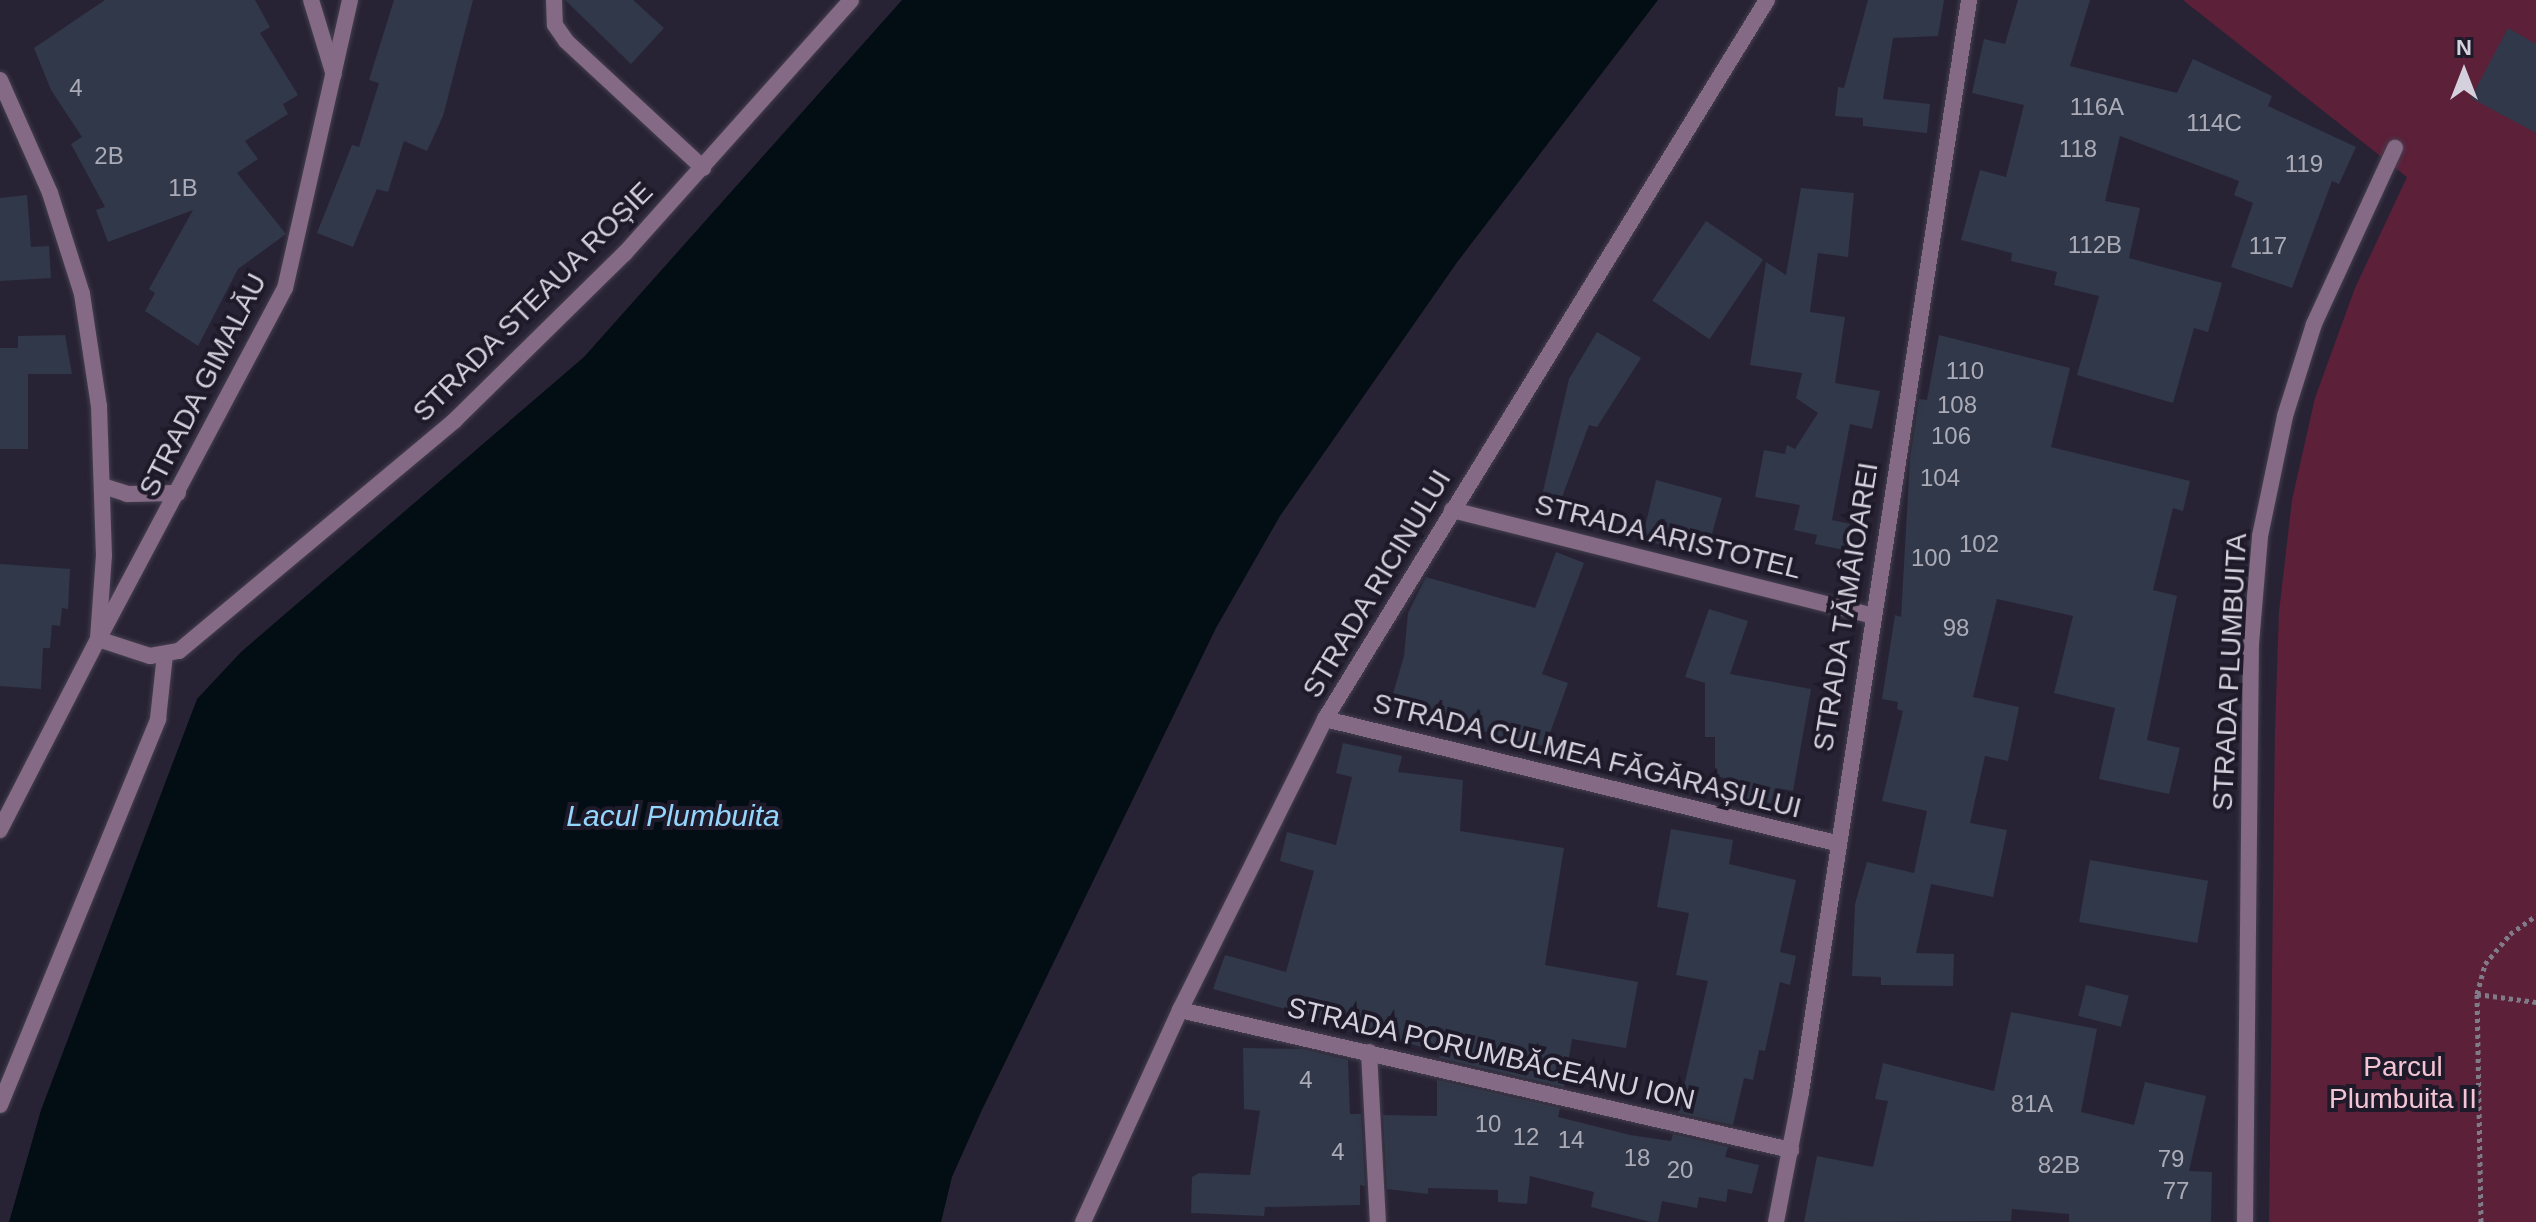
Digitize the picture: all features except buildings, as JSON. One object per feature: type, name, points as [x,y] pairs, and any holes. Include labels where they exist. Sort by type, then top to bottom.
[{"type":"street","points":[[311,0],[335,76]]},
{"type":"street","name":"STRADA GIMALĂU","points":[[0,830],[285,288],[350,0]]},
{"type":"street","points":[[554,0],[555,25],[566,41],[703,168]]},
{"type":"street","name":"STRADA STEAUA ROȘIE","points":[[165,655],[179,651],[465,411],[703,168],[851,0]]},
{"type":"street","name":"STRADA RICINULUI","points":[[1083,1222],[1180,1010],[1325,719],[1767,0]]},
{"type":"street","name":"STRADA TĂMÂIOAREI","points":[[1776,1222],[1791,1150],[1870,615],[1969,0]]},
{"type":"street","points":[[0,80],[50,193],[82,294],[92,341],[103,486],[98,639],[134,652],[165,655],[158,719],[0,1105]]},
{"type":"street","name":"STRADA PLUMBUITA","points":[[2245,1222],[2251,644],[2260,536],[2285,416],[2314,324],[2395,148]]},
{"type":"street","points":[[103,486],[127,494],[178,493]]},
{"type":"street","name":"STRADA ARISTOTEL","points":[[1452,510],[1870,615]]},
{"type":"street","name":"STRADA CULMEA FĂGĂRAȘULUI","points":[[1325,719],[1836,843]]},
{"type":"street","name":"STRADA PORUMBĂCEANU ION","points":[[1180,1010],[1791,1150]]},
{"type":"street","points":[[1369,1052],[1378,1222]]},
{"type":"path","points":[[2481,1222],[2477,994],[2485,964],[2510,934],[2536,916]]},
{"type":"path","points":[[2477,994],[2536,1002]]},
{"type":"green space","name":"Parcul Plumbuita II","points":[[2183,0],[2536,0],[2536,1222],[2269,1222],[2275,729],[2279,612],[2292,500],[2315,398],[2355,288],[2407,177]]},
{"type":"water","name":"Lacul Plumbuita","points":[[902,0],[1658,0],[1458,261],[1280,516],[1216,628],[981,1112],[952,1177],[941,1222],[9,1222],[41,1110],[197,699],[241,652],[584,357]]}]
